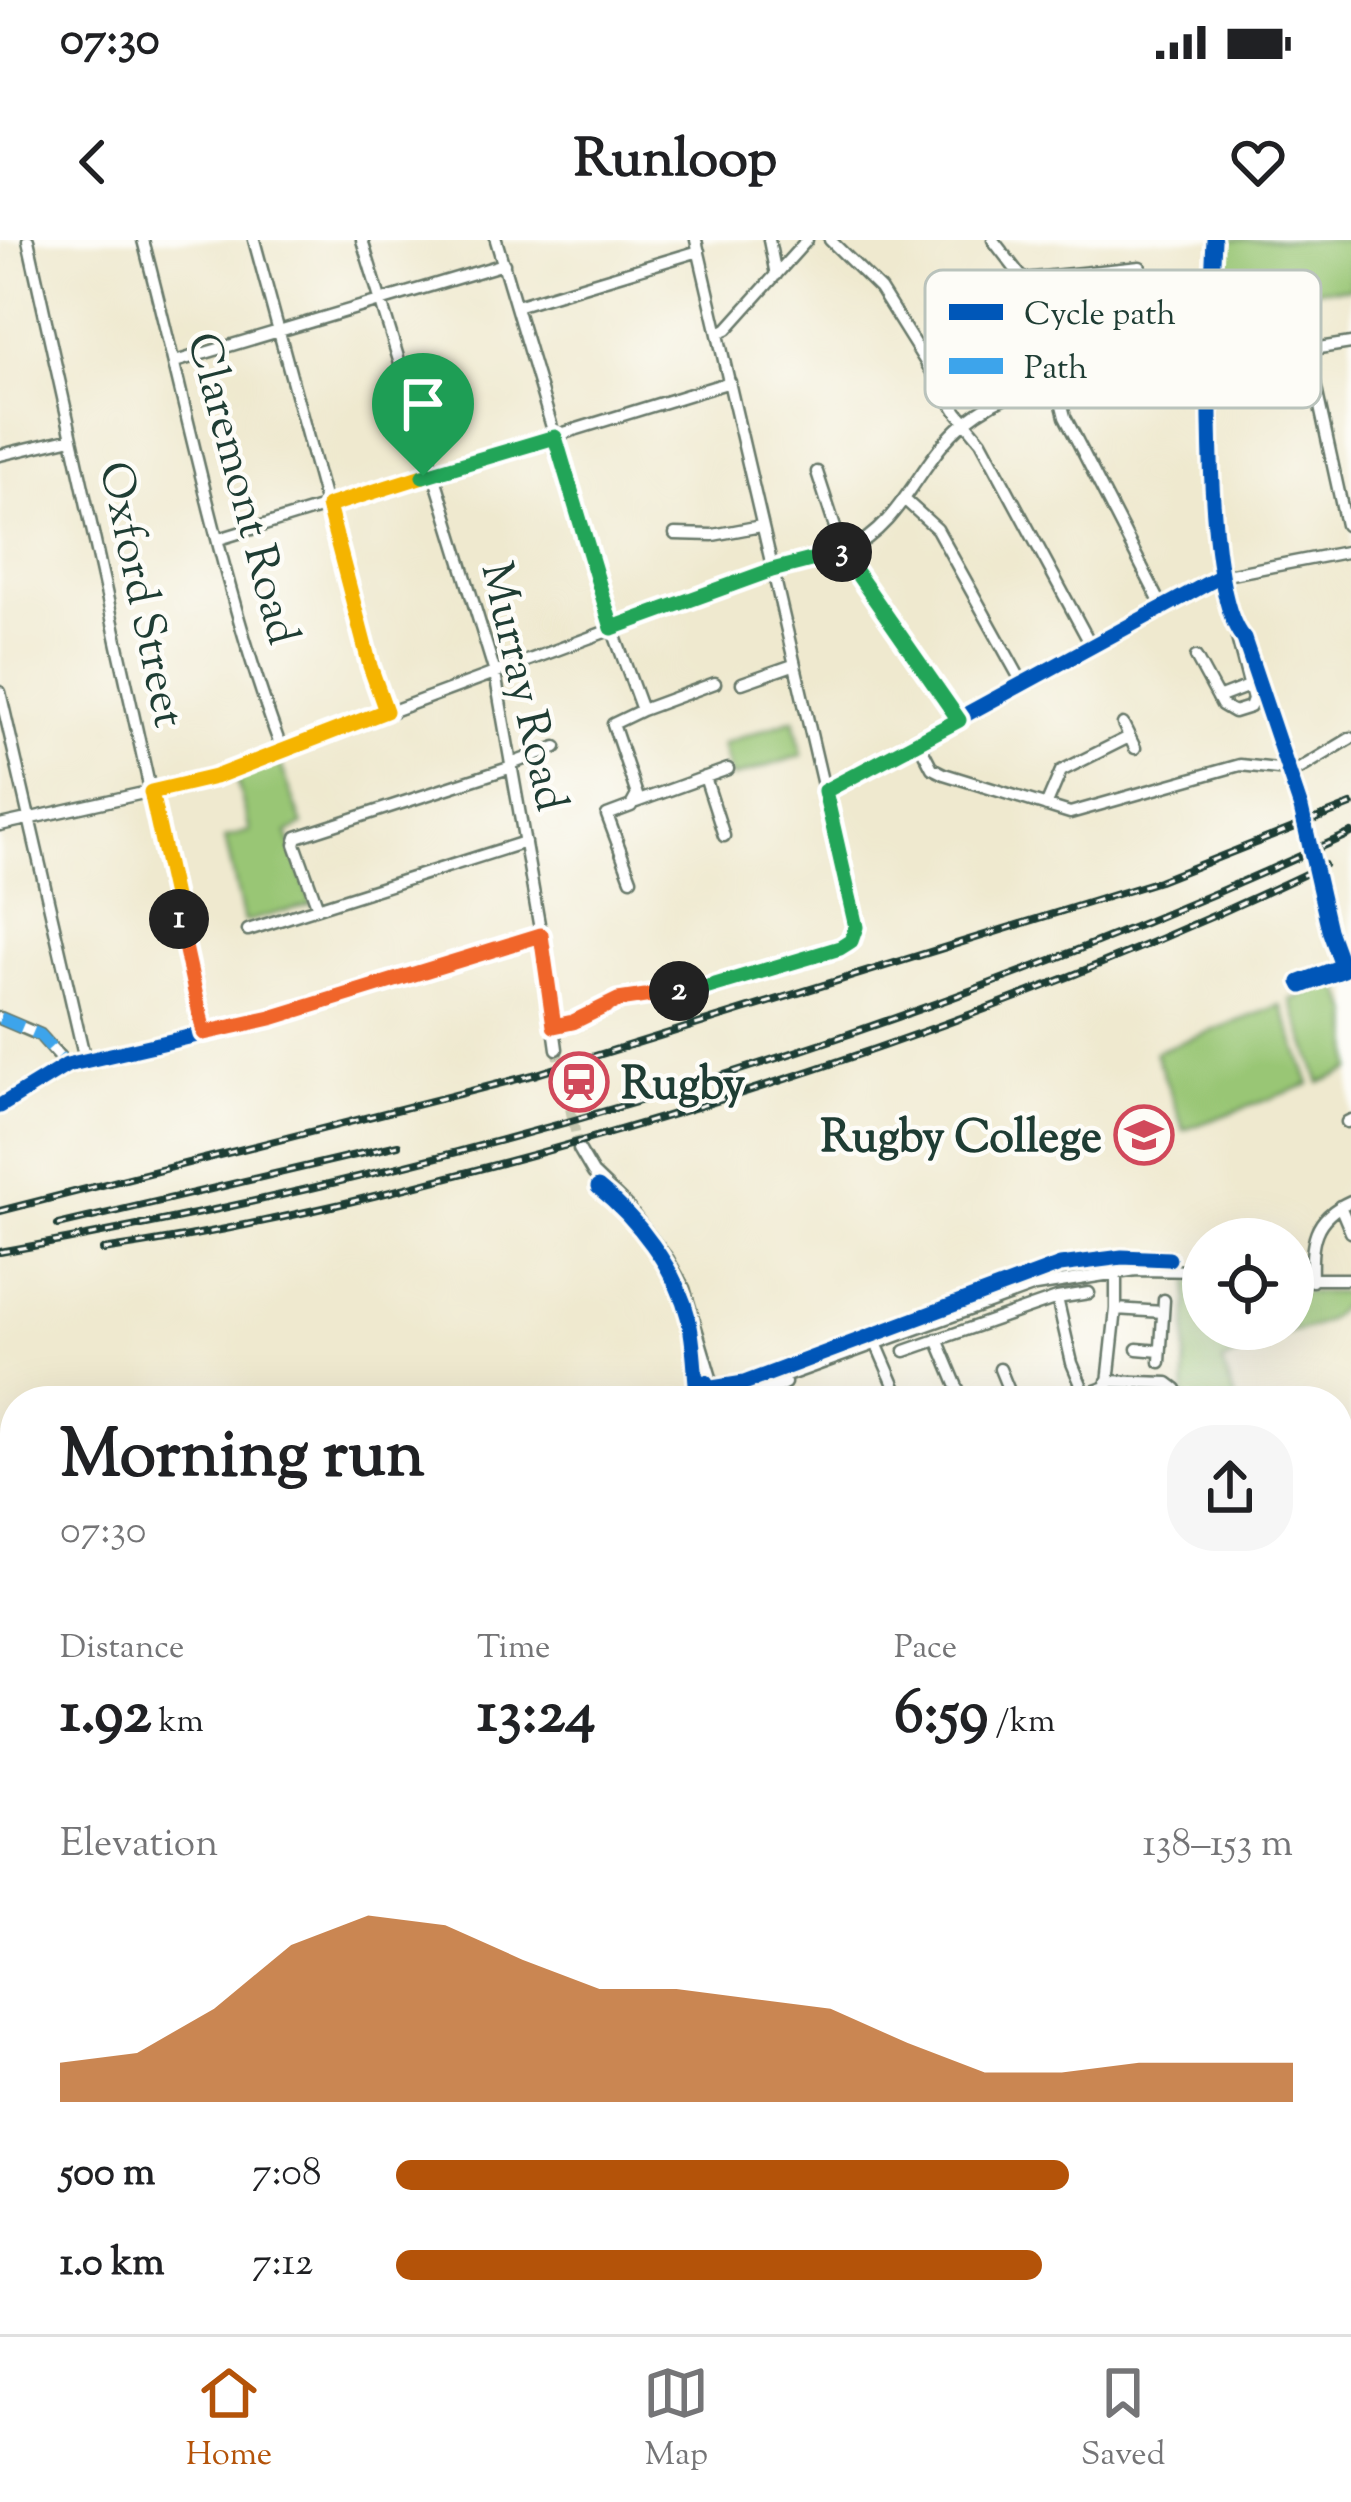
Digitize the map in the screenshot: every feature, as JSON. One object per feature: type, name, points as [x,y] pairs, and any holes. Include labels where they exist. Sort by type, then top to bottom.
[{"type":"street","name":"Oxford Street","points":[[28,240],[204,1033]]},
{"type":"street","name":"Claremont Road","points":[[142,240],[260,690],[283,753]]},
{"type":"street","points":[[254,240],[386,711]]},
{"type":"street","name":"Murray Road","points":[[362,240],[495,673],[557,1049]]},
{"type":"street","points":[[496,240],[612,628],[642,710]]},
{"type":"street","points":[[769,240],[776,275]]},
{"type":"street","points":[[718,333],[727,329],[806,240]]},
{"type":"street","points":[[830,240],[880,289],[925,360]]},
{"type":"street","points":[[993,240],[1016,270]]},
{"type":"street","points":[[1213,270],[1214,240]]},
{"type":"street","points":[[516,306],[698,246],[856,927],[851,941],[840,948],[705,988],[629,997],[587,1014],[552,1017]]},
{"type":"street","points":[[176,362],[504,264]]},
{"type":"street","points":[[1111,270],[1140,267]]},
{"type":"street","points":[[1321,349],[1351,343]]},
{"type":"street","points":[[219,538],[730,382]]},
{"type":"street","points":[[955,408],[981,441],[1092,647]]},
{"type":"street","points":[[0,825],[200,782],[772,570],[843,552],[877,529],[964,422],[988,408]]},
{"type":"street","points":[[1065,408],[1086,463],[1163,608]]},
{"type":"street","points":[[1196,657],[1219,698],[1234,712],[1250,707],[1253,699],[1221,576],[1212,408]]},
{"type":"street","points":[[1320,408],[1346,525]]},
{"type":"street","points":[[0,455],[72,438]]},
{"type":"street","points":[[817,472],[843,552],[959,720]]},
{"type":"street","points":[[905,500],[937,529],[1023,684]]},
{"type":"street","points":[[679,530],[713,536],[761,526]]},
{"type":"street","points":[[825,791],[1221,576],[1351,551]]},
{"type":"street","points":[[1220,644],[1235,638]]},
{"type":"street","points":[[742,683],[754,672],[793,664]]},
{"type":"street","points":[[636,802],[613,724],[716,683]]},
{"type":"street","points":[[1219,698],[1249,686]]},
{"type":"street","points":[[0,692],[5,738],[29,818],[86,1060]]},
{"type":"street","points":[[1046,806],[1061,771],[1132,742],[1123,724]]},
{"type":"street","points":[[919,743],[932,768],[944,774],[1070,813],[1240,765],[1296,771],[1351,738]]},
{"type":"street","points":[[318,908],[295,844],[297,837],[545,758],[556,747]]},
{"type":"street","points":[[631,879],[607,815],[728,769]]},
{"type":"street","points":[[705,777],[724,836]]},
{"type":"street","points":[[248,930],[525,842]]},
{"type":"street","points":[[0,1106],[68,1065],[271,1018],[541,935]]},
{"type":"street","points":[[552,1017],[587,1014]]},
{"type":"street","points":[[0,1018],[40,1035],[68,1065]]},
{"type":"street","points":[[579,1149],[593,1173],[627,1206],[668,1259],[694,1312],[709,1386]]},
{"type":"street","points":[[1314,1233],[1322,1220],[1346,1204],[1351,1232]]},
{"type":"street","points":[[780,1386],[876,1343],[1035,1286],[1116,1272],[1182,1269]]},
{"type":"street","points":[[1107,1386],[1116,1272]]},
{"type":"street","points":[[1314,1281],[1351,1279]]},
{"type":"street","points":[[904,1351],[1040,1302],[1089,1293]]},
{"type":"street","points":[[1057,1298],[1081,1386]]},
{"type":"street","points":[[1116,1309],[1164,1306],[1160,1356],[1138,1349]]},
{"type":"street","points":[[937,1340],[957,1386]]},
{"type":"street","points":[[876,1343],[895,1386]]},
{"type":"street","points":[[750,1386],[831,1361]]},
{"type":"street","points":[[1000,1369],[1007,1386]]},
{"type":"street","points":[[1142,1386],[1172,1386]]},
{"type":"green space","points":[[1228,240],[1351,240],[1351,288],[1321,289],[1321,270],[1225,270]]},
{"type":"green space","points":[[794,719],[802,755],[731,778],[722,744]]},
{"type":"green space","points":[[279,760],[303,825],[287,833],[312,904],[244,922],[225,838],[250,831],[236,777]]},
{"type":"green space","points":[[1337,981],[1351,1014],[1351,1070],[1320,1083],[1291,1000]]},
{"type":"green space","points":[[1281,1005],[1310,1084],[1184,1130],[1155,1052]]},
{"type":"green space","points":[[1314,1292],[1351,1293],[1332,1316],[1314,1326]]},
{"type":"green space","points":[[1186,1350],[1248,1350],[1222,1363],[1230,1386],[1185,1386]]},
{"type":"tunnel","points":[[557,1049],[579,1149]]},
{"type":"railway","points":[[0,1211],[537,1074],[1159,881],[1351,805]]},
{"type":"railway","points":[[0,1252],[348,1180],[689,1086],[1024,971],[1351,833]]},
{"type":"railway","points":[[103,1250],[377,1195],[740,1094],[1036,990],[1324,865]]},
{"type":"railway","points":[[58,1225],[398,1145]]},
{"type":"marked path","points":[[0,1018],[40,1035],[67,1065]]},
{"type":"cycle path","points":[[1213,270],[1214,240]]},
{"type":"cycle path","points":[[1211,408],[1214,511],[1230,611],[1244,639],[1301,808],[1342,966],[1300,982],[1302,986],[1344,970]]},
{"type":"cycle path","points":[[554,1026],[618,1000],[705,988],[847,945],[856,927],[825,791],[1221,576]]},
{"type":"cycle path","points":[[0,1106],[67,1065],[271,1018],[541,935],[552,1016]]},
{"type":"cycle path","points":[[598,1187],[640,1229],[674,1281],[690,1327],[696,1386]]},
{"type":"cycle path","points":[[725,1386],[744,1383],[1060,1265],[1122,1257],[1169,1259]]},
{"type":"cycle path","points":[[697,1383],[706,1382],[706,1386]]},
{"type":"place","name":"Rugby","points":[[579,1082]]},
{"type":"place","name":"Rugby College","points":[[1144,1135]]},
{"type":"route","points":[[555,437],[612,628],[772,570],[843,552],[959,720],[825,791],[856,927],[851,941],[705,988],[618,1000],[554,1026],[541,935],[271,1018],[204,1033],[151,792],[215,777],[386,711],[328,506],[423,476],[555,437]]}]
